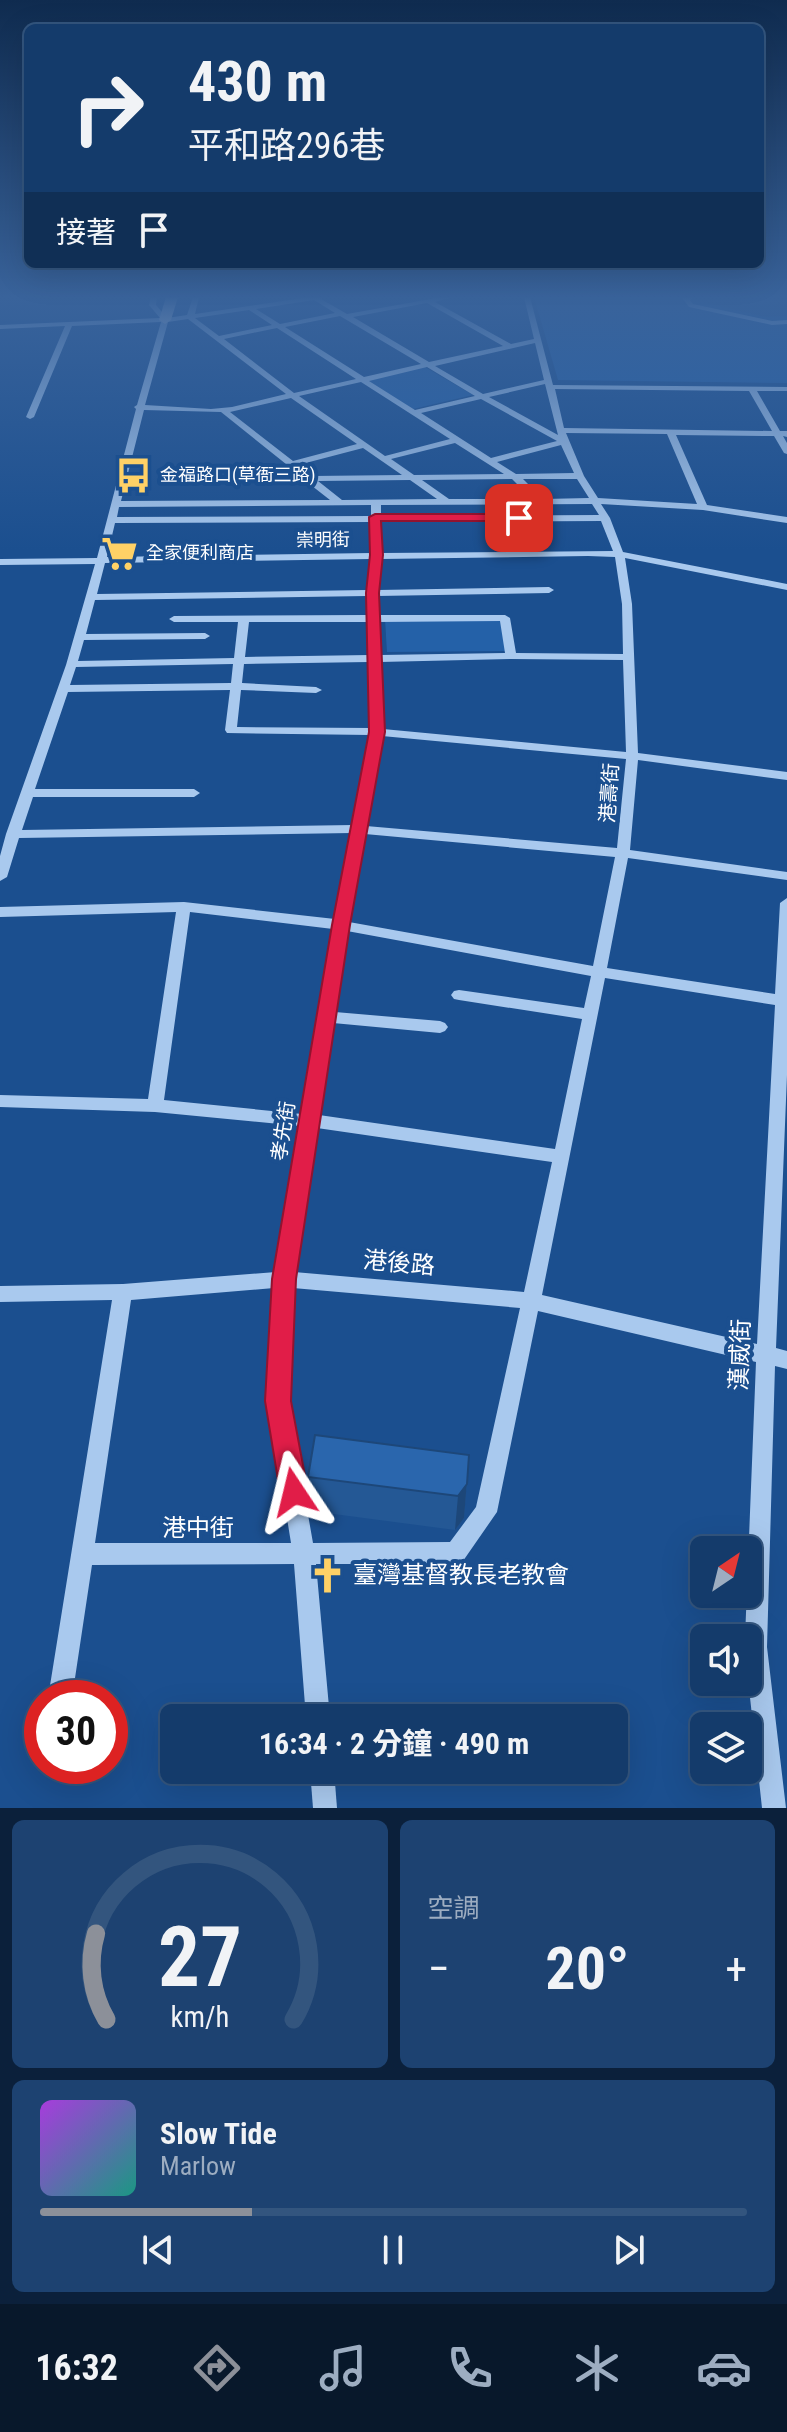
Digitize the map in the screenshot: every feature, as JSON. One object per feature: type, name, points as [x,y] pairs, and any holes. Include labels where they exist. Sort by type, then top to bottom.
[{"type":"street","points":[[30,417],[45,381]]},
{"type":"street","points":[[0,877],[80,637],[117,504],[138,407],[150,381]]},
{"type":"street","points":[[274,381],[447,502]]},
{"type":"street","points":[[138,407],[223,410],[352,381]]},
{"type":"street","points":[[366,381],[516,478],[540,501]]},
{"type":"street","points":[[455,381],[564,436]]},
{"type":"street","points":[[416,412],[550,384],[787,389]]},
{"type":"street","name":"港壽街","points":[[530,1301],[622,853],[632,756],[627,604],[619,554],[605,518],[580,476],[564,436],[550,384]]},
{"type":"street","points":[[752,389],[787,451]]},
{"type":"street","points":[[223,410],[340,503]]},
{"type":"street","points":[[671,433],[703,507]]},
{"type":"street","points":[[490,461],[564,436],[787,434]]},
{"type":"street","points":[[386,458],[457,440]]},
{"type":"street","points":[[292,464],[366,444]]},
{"type":"street","points":[[197,480],[580,476]]},
{"type":"street","points":[[117,504],[594,501],[703,507],[787,520]]},
{"type":"street","name":"孝先街","points":[[317,1704],[304,1553],[278,1401],[284,1279],[357,829],[377,732],[372,593],[376,502]]},
{"type":"street","points":[[112,520],[605,518]]},
{"type":"street","name":"崇明街","points":[[0,562],[619,554],[787,587]]},
{"type":"street","points":[[91,597],[549,590]]},
{"type":"street","points":[[174,619],[505,618],[511,656]]},
{"type":"street","points":[[244,620],[231,730],[377,732],[632,756],[787,776]]},
{"type":"street","points":[[80,637],[205,636]]},
{"type":"street","points":[[71,664],[511,656],[628,657]]},
{"type":"street","points":[[62,689],[237,686],[316,690]]},
{"type":"street","points":[[27,793],[194,793]]},
{"type":"street","points":[[13,834],[357,829],[622,853],[787,876]]},
{"type":"street","name":"漢威街","points":[[774,1808],[756,1647],[787,903]]},
{"type":"street","points":[[155,1106],[184,907]]},
{"type":"street","points":[[0,912],[184,907],[341,925],[599,972],[785,1001]]},
{"type":"street","points":[[459,995],[590,1015]]},
{"type":"street","points":[[327,1017],[440,1027]]},
{"type":"street","points":[[0,1101],[155,1106],[312,1121],[562,1157]]},
{"type":"street","name":"港後路","points":[[0,1294],[123,1292],[284,1279],[530,1301],[787,1360]]},
{"type":"street","points":[[63,1680],[123,1292]]},
{"type":"street","name":"港中街","points":[[83,1554],[455,1553],[486,1512],[530,1301]]},
{"type":"street","points":[[323,1784],[325,1808]]},
{"type":"shaded area","points":[[369,381],[450,381],[473,395],[413,409]]},
{"type":"shaded area","points":[[663,381],[787,381],[787,383]]},
{"type":"shaded area","points":[[385,619],[502,619],[508,651],[387,652]]},
{"type":"building","points":[[315,1435],[469,1455],[467,1484],[458,1496],[308,1477]]},
{"type":"place","name":"金福路口(草衙三路)","points":[[134,475]]},
{"type":"place","name":"全家便利商店","points":[[120,553]]},
{"type":"place","name":"臺灣基督教長老教會","points":[[327,1575]]},
{"type":"route","points":[[294,1492],[278,1401],[284,1279],[357,829],[377,732],[372,593],[376,555],[375,517],[519,518]]}]
